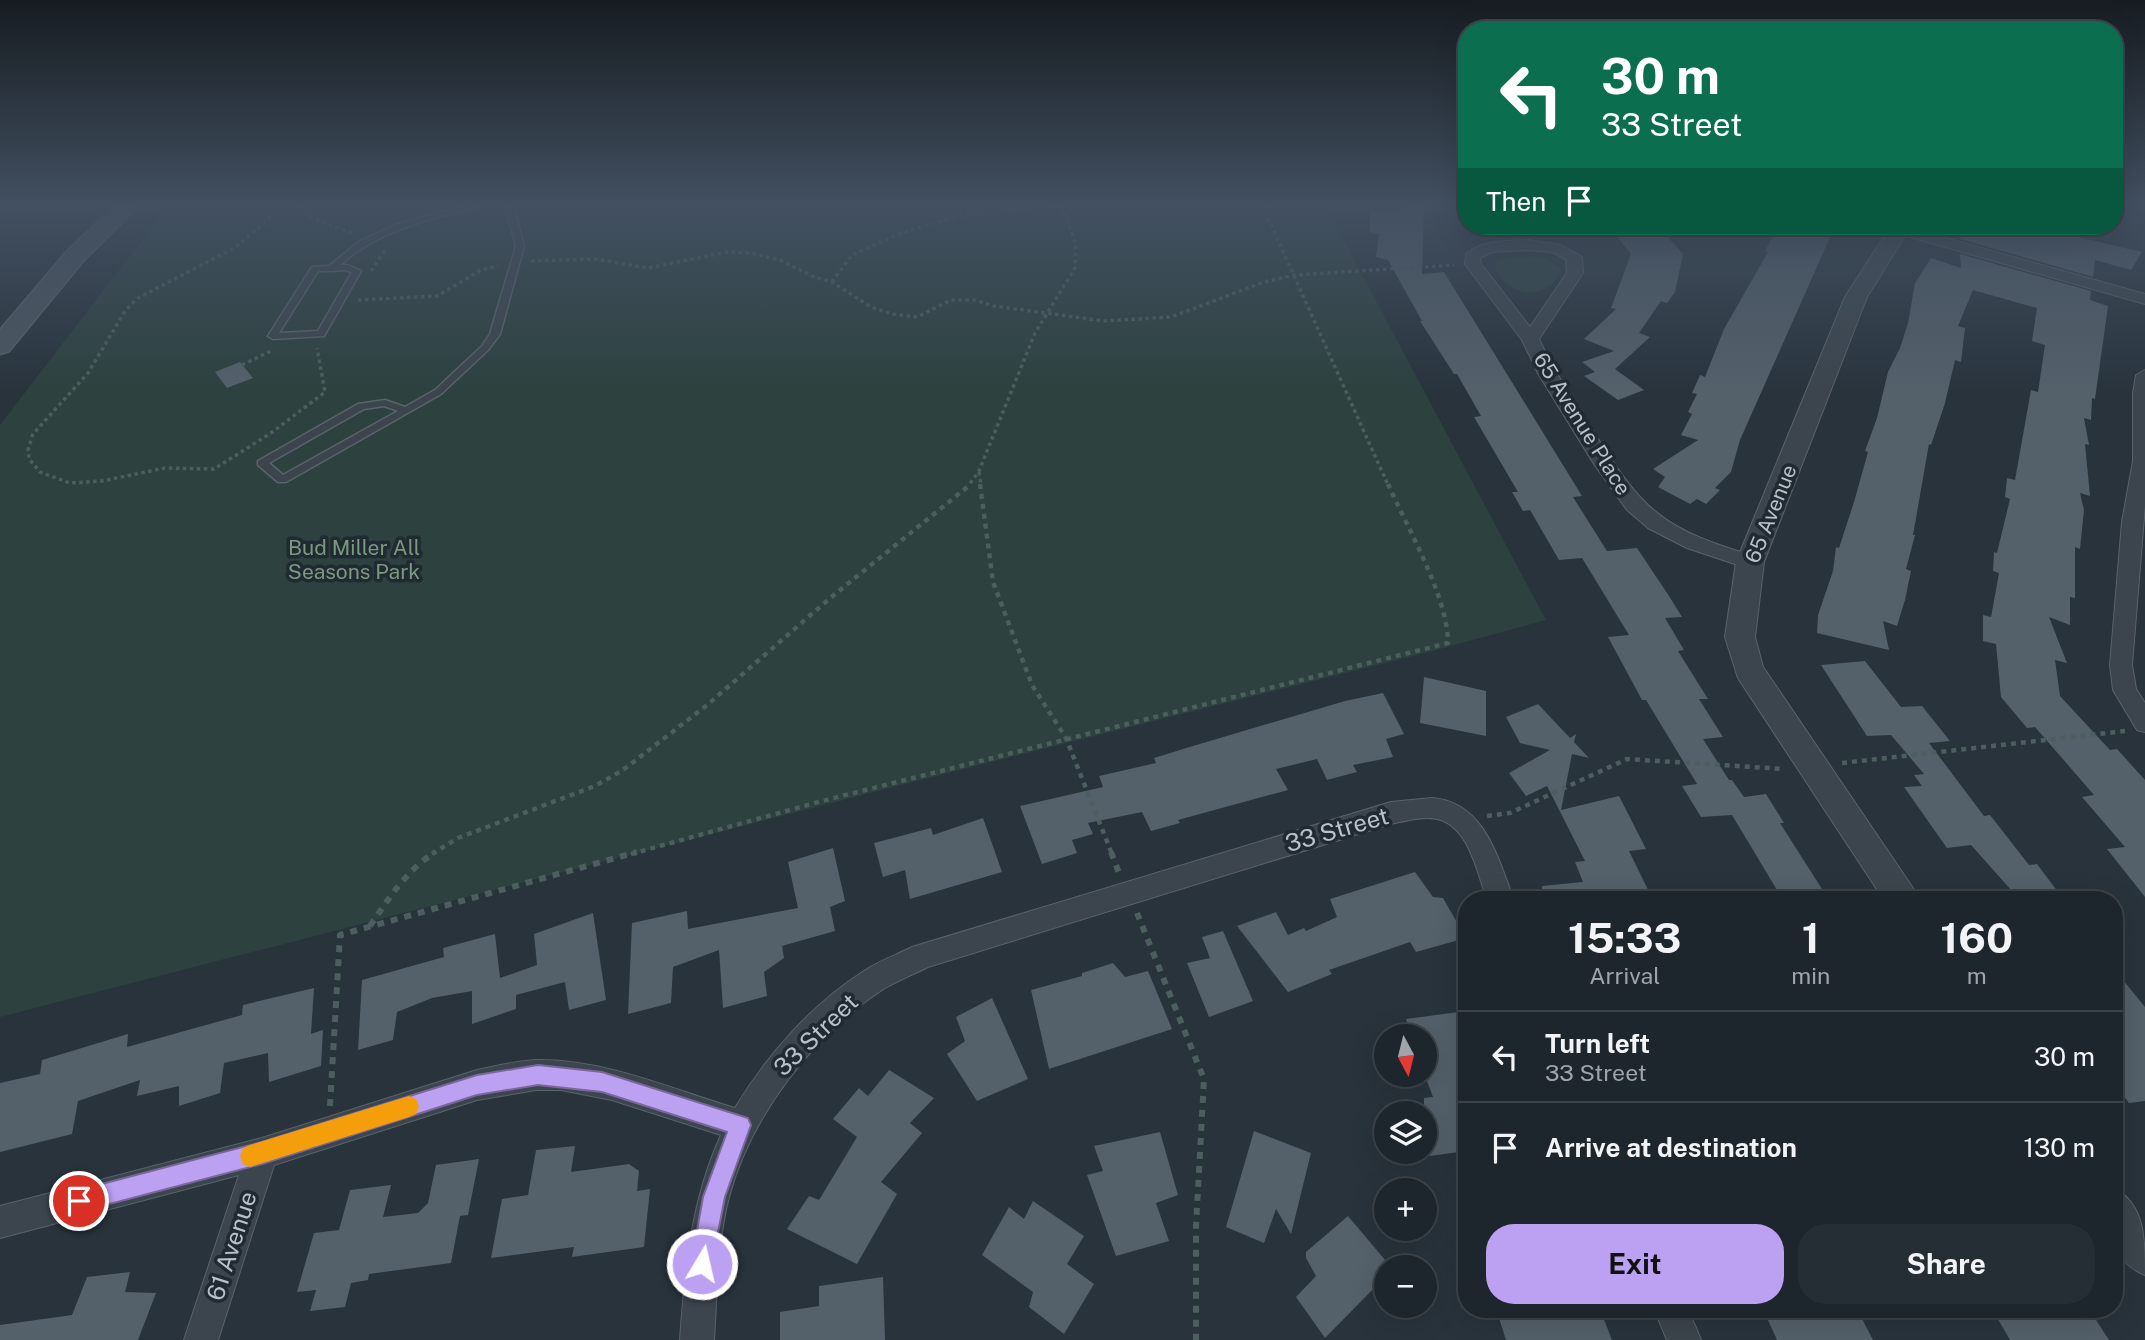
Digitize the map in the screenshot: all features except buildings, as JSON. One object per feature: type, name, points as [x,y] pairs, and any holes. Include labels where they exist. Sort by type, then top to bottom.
[{"type":"main road","points":[[0,346],[66,268]]},
{"type":"street","name":"65 Avenue Place","points":[[1476,268],[1530,339],[1541,364],[1609,470],[1643,514],[1699,545],[1750,562]]},
{"type":"street","name":"65 Avenue Place","points":[[1530,339],[1575,273],[1575,268]]},
{"type":"street","name":"65 Avenue","points":[[1873,268],[1856,297],[1832,352],[1801,439],[1750,562],[1742,602],[1740,637],[1749,670],[1898,891]]},
{"type":"street","points":[[2036,268],[2145,299]]},
{"type":"street","points":[[2136,727],[2125,690],[2122,664],[2132,522],[2144,461],[2142,393],[2145,375]]},
{"type":"street","name":"33 Street","points":[[697,1340],[702,1264],[714,1197],[740,1125],[776,1071],[833,1014],[875,980],[922,956],[1391,813],[1443,809],[1463,819],[1477,842],[1497,891]]},
{"type":"street","points":[[0,1222],[262,1153],[477,1085],[538,1075],[602,1082],[740,1125]]},
{"type":"street","name":"61 Avenue","points":[[201,1340],[262,1153]]},
{"type":"street","points":[[2123,1222],[2145,1254]]},
{"type":"street","points":[[1675,1318],[1684,1340]]},
{"type":"lane","points":[[338,268],[315,269],[274,337],[321,334],[357,271],[347,268]]},
{"type":"lane","points":[[405,410],[385,403],[362,406],[262,463],[282,480],[438,392],[464,370],[495,334],[514,268]]},
{"type":"path","points":[[196,268],[138,298],[124,311],[88,373],[33,434],[27,446],[28,459],[35,469],[49,477],[82,483],[187,466],[213,469],[289,421],[324,392],[316,345]]},
{"type":"path","points":[[353,300],[438,296],[481,270],[491,268]]},
{"type":"path","points":[[795,268],[832,282],[871,307],[892,314],[916,317],[951,300],[974,300],[1104,321],[1171,317],[1264,282],[1295,275],[1414,268]]},
{"type":"path","points":[[832,282],[843,268]]},
{"type":"path","points":[[369,927],[400,883],[418,863],[458,838],[595,786],[656,746],[829,599],[957,498],[979,471],[1035,333],[1075,268]]},
{"type":"path","points":[[330,1096],[340,935],[809,805],[1448,643],[1448,626],[1431,580],[1291,268]]},
{"type":"path","points":[[979,471],[993,582],[1032,685],[1066,738],[1118,869]]},
{"type":"path","points":[[1841,763],[2136,727]]},
{"type":"path","points":[[1510,813],[1627,759],[1780,770],[1795,768]]},
{"type":"path","points":[[1138,917],[1204,1079],[1197,1213],[1196,1340]]},
{"type":"green space","name":"Bud Miller All Seasons Park","points":[[121,268],[1358,268],[1546,620],[0,1017],[0,425]]},
{"type":"green space","points":[[1496,268],[1561,269],[1556,280],[1537,292],[1516,289],[1506,284]]},
{"type":"slow traffic","points":[[250,1156],[409,1106]]},
{"type":"route","points":[[79,1201],[262,1153],[477,1085],[538,1075],[602,1082],[740,1125],[714,1197],[702,1264]]}]
